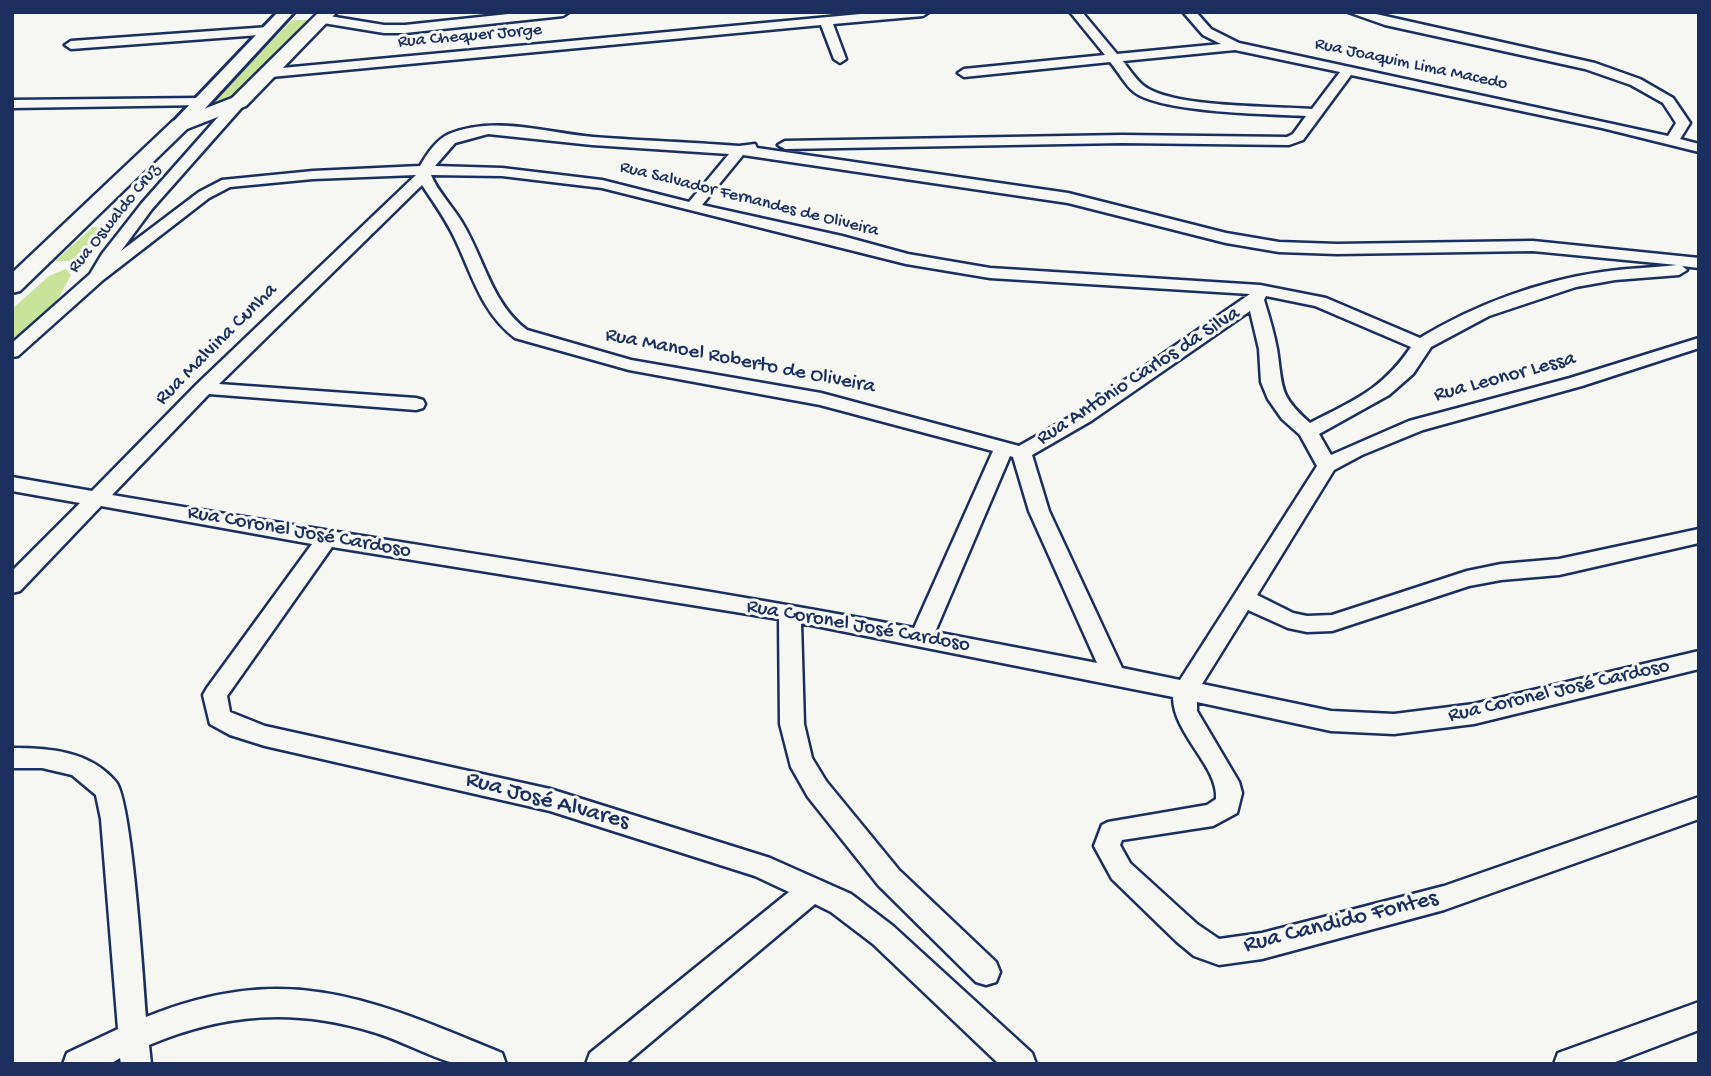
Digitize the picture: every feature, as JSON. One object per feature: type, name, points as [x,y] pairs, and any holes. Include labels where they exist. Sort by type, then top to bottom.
[{"type":"main road","points":[[12,286],[180,125],[239,102],[326,16]]},
{"type":"street","points":[[180,125],[287,12]]},
{"type":"street","points":[[326,16],[384,29],[405,29],[563,12]]},
{"type":"street","name":"Rua Chequer Jorge","points":[[271,73],[923,12]]},
{"type":"street","points":[[1076,12],[1139,89],[1160,99],[1317,113]]},
{"type":"street","points":[[1189,12],[1207,32],[1235,46]]},
{"type":"street","points":[[1354,12],[1397,26],[1600,67],[1639,81],[1660,93],[1681,111],[1683,122],[1672,140]]},
{"type":"street","points":[[826,23],[840,59]]},
{"type":"street","points":[[71,45],[269,31]]},
{"type":"street","name":"Rua Joaquim Lima Macedo","points":[[964,73],[1235,46],[1699,148]]},
{"type":"street","points":[[693,206],[739,151],[764,146],[1122,139],[1204,139],[1276,143],[1298,137],[1349,69]]},
{"type":"street","points":[[12,104],[199,102]]},
{"type":"street","name":"Rua Oswaldo Cruz","points":[[12,352],[97,277],[108,257],[146,206],[218,130],[239,102]]},
{"type":"street","name":"Rua Malvina Cunha","points":[[12,585],[204,388],[424,173],[437,152],[453,138],[488,131],[570,140],[739,151]]},
{"type":"street","points":[[739,151],[1042,194],[1268,245],[1371,250],[1510,245],[1572,248],[1699,264]]},
{"type":"street","name":"Rua Salvador Fernandes de Oliveira","points":[[97,277],[204,194],[227,183],[313,175],[502,172],[602,184],[842,241],[906,259],[990,273],[1320,302],[1421,345]]},
{"type":"street","name":"Rua Manoel Roberto de Oliveira","points":[[424,173],[458,227],[497,313],[508,326],[522,334],[629,365],[821,399],[1013,450]]},
{"type":"street","points":[[1308,432],[1386,388],[1405,372],[1421,345],[1463,322],[1528,296],[1576,282],[1699,264]]},
{"type":"street","points":[[1185,692],[1327,466],[1308,432],[1289,415],[1277,399],[1270,382],[1268,349],[1258,295]]},
{"type":"street","name":"Rua Antônio Carlos da Silva","points":[[1013,450],[1084,417],[1258,295]]},
{"type":"street","name":"Rua Leonor Lessa","points":[[1327,466],[1349,452],[1418,425],[1600,375],[1699,343]]},
{"type":"street","points":[[204,388],[416,404]]},
{"type":"street","points":[[921,638],[1013,450]]},
{"type":"street","points":[[1013,450],[1114,675]]},
{"type":"street","name":"Rua Coronel José Cardoso","points":[[12,484],[327,539],[790,614],[1114,675],[1331,721],[1394,724],[1474,714],[1699,660]]},
{"type":"street","points":[[1243,598],[1288,620],[1307,624],[1332,623],[1467,579],[1572,564],[1699,536]]},
{"type":"street","name":"Rua José Alvares","points":[[327,539],[215,695],[219,717],[239,728],[265,736],[550,800],[761,866],[841,903],[883,935],[1021,1064]]},
{"type":"street","points":[[790,614],[792,724],[800,760],[817,789],[889,878],[986,972]]},
{"type":"street","name":"Rua Candido Fontes","points":[[1185,692],[1185,712],[1226,782],[1228,805],[1213,815],[1117,830],[1111,833],[1107,846],[1121,871],[1187,933],[1204,947],[1219,952],[1262,946],[1444,898],[1699,808]]},
{"type":"street","points":[[12,758],[42,758],[79,766],[107,790],[114,819],[135,1049]]},
{"type":"street","points":[[601,1064],[811,891]]},
{"type":"street","points":[[78,1064],[135,1049],[197,1013],[245,1003],[318,1006],[372,1017],[491,1064]]},
{"type":"street","points":[[1569,1064],[1699,1016]]},
{"type":"green space","points":[[292,20],[315,20],[229,101],[217,104],[214,101]]},
{"type":"green space","points":[[93,227],[116,228],[83,261],[55,261]]},
{"type":"green space","points":[[66,269],[71,275],[52,310],[12,343],[12,309],[49,276]]}]
